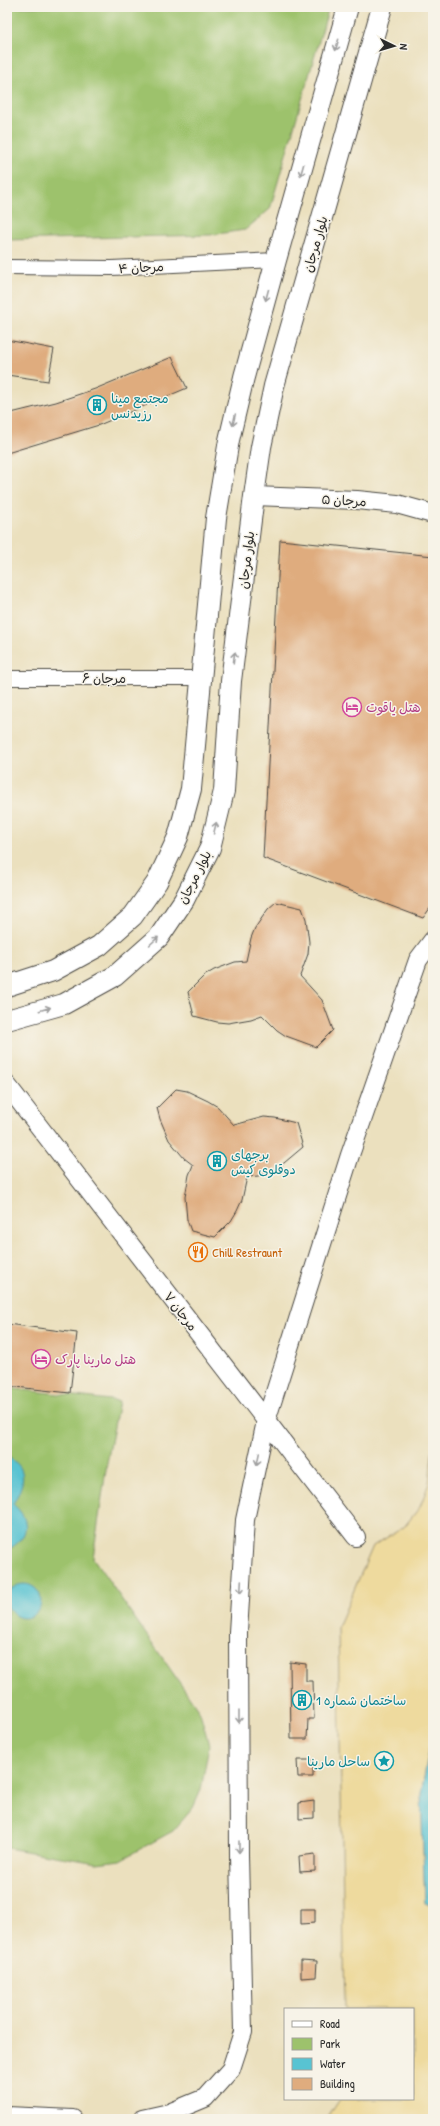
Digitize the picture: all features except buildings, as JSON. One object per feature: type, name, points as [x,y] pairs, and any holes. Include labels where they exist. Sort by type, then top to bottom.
[{"type":"main road","points":[[7,986],[53,972],[99,946],[133,916],[157,882],[178,837],[191,789],[200,678],[216,518],[229,440],[244,377],[276,260],[348,7]]},
{"type":"main road","name":"بلوار مرجان","points":[[7,1020],[64,1004],[115,976],[159,937],[184,900],[210,848],[224,791],[231,681],[261,447],[274,386],[382,7]]},
{"type":"main road","points":[[200,678],[231,681]]},
{"type":"street","name":"مرجان ۴","points":[[7,267],[112,268],[276,260]]},
{"type":"street","name":"مرجان ۵","points":[[254,496],[357,500],[397,504],[433,514]]},
{"type":"street","name":"مرجان ۶","points":[[7,678],[200,678]]},
{"type":"street","points":[[142,2119],[169,2114],[205,2098],[231,2069],[243,2032],[239,1855],[238,1632],[244,1520],[266,1421],[352,1148],[418,960],[433,940]]},
{"type":"street","name":"مرجان ۷","points":[[7,1085],[356,1537]]},
{"type":"street","points":[[7,2116],[73,2119]]},
{"type":"green space","points":[[7,7],[329,7],[270,209],[245,230],[210,235],[7,240]]},
{"type":"green space","points":[[7,1388],[119,1401],[107,1463],[93,1558],[200,1712],[209,1745],[201,1790],[193,1808],[173,1831],[120,1860],[97,1863],[7,1848]]},
{"type":"sand","name":"ساحل مارینا","points":[[433,1445],[433,1729],[421,1794],[425,1903],[433,1906],[433,2119],[327,2119],[339,2100],[414,2100],[414,2008],[345,2008],[338,1627],[373,1546],[404,1527],[420,1507],[429,1483]]},
{"type":"water","points":[[7,1457],[15,1461],[22,1472],[22,1484],[13,1504],[23,1516],[25,1529],[24,1535],[20,1540],[7,1550]]},
{"type":"water","points":[[24,1584],[36,1589],[41,1601],[36,1613],[24,1618],[12,1613],[7,1601],[12,1589]]},
{"type":"water","points":[[433,1729],[433,1906],[425,1903],[421,1794]]},
{"type":"place","name":"مجتمع مینا رزیدنس","points":[[97,405]]},
{"type":"place","name":"هتل یاقوت","points":[[352,707]]},
{"type":"place","name":"برجهای دوقلوی کیش","points":[[217,1161]]},
{"type":"place","name":"Chill Restraunt","points":[[198,1252]]},
{"type":"place","name":"هتل مارینا پارک","points":[[41,1359]]},
{"type":"place","name":"ساختمان شماره 1","points":[[302,1700]]},
{"type":"place","name":"ساحل مارینا","points":[[384,1761]]}]
